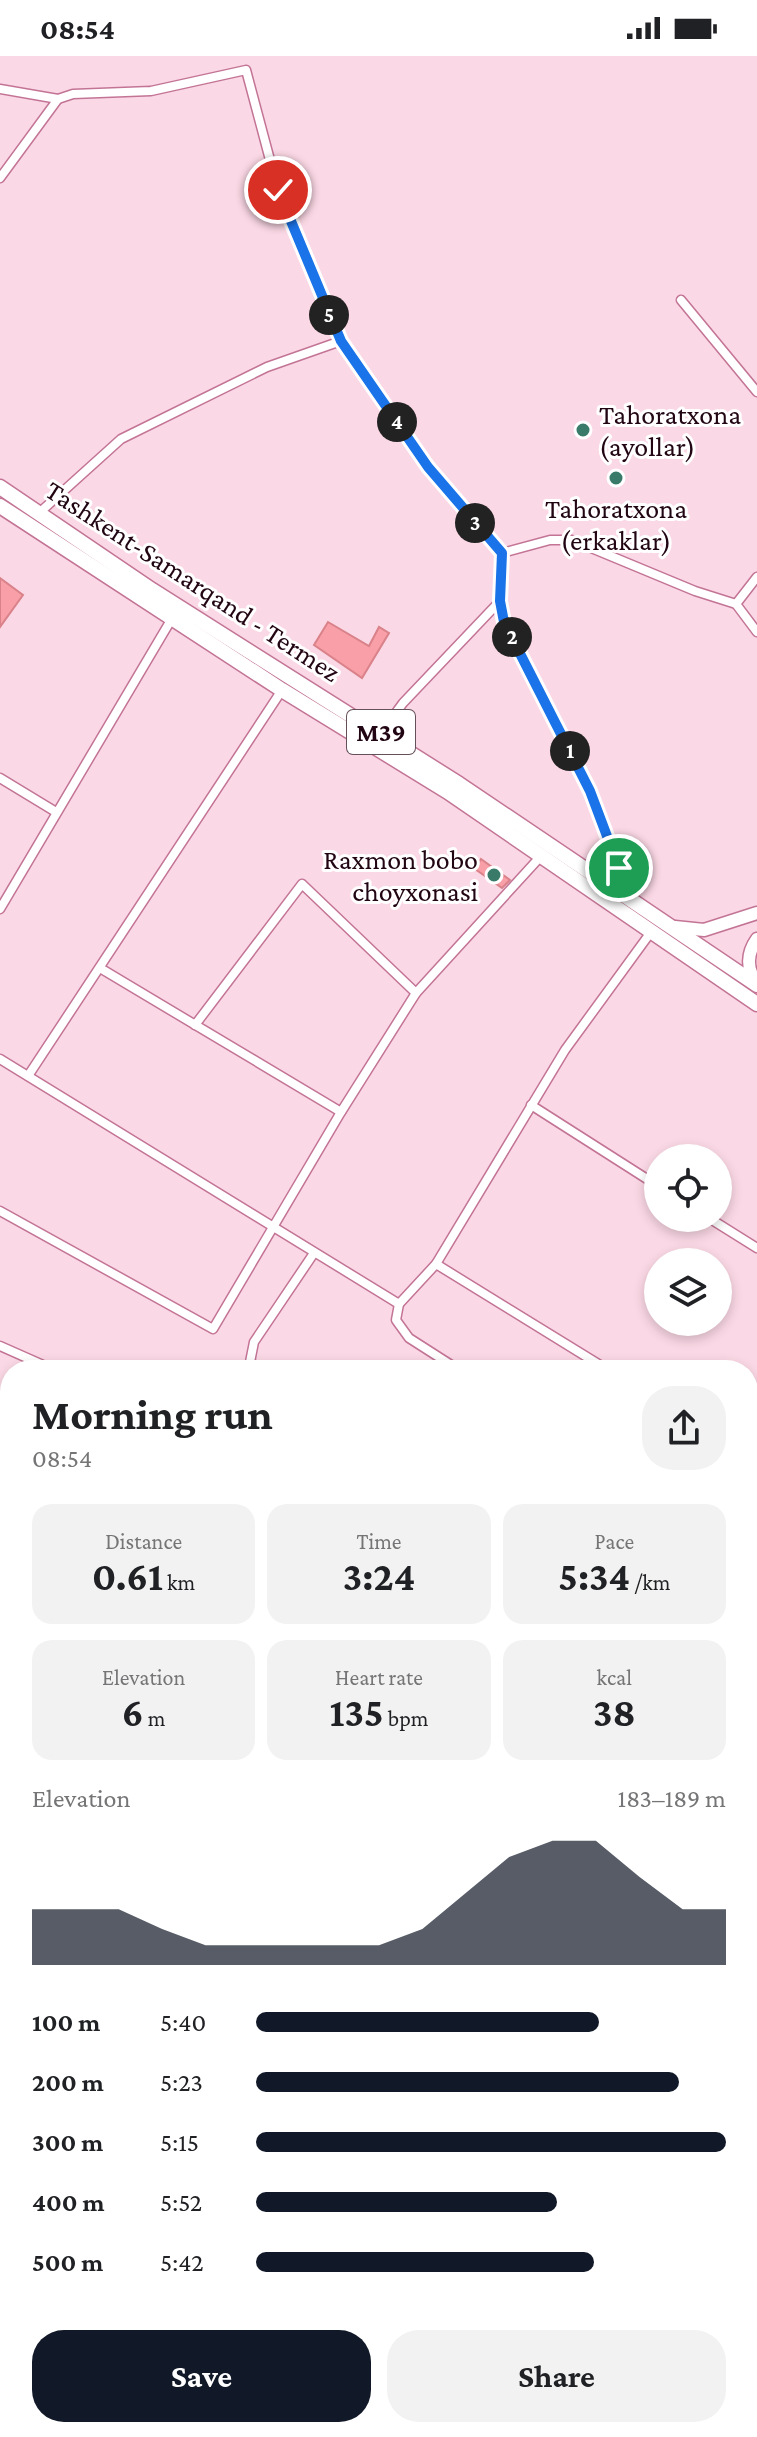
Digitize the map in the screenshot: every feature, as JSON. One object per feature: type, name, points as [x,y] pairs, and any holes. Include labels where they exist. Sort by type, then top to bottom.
[{"type":"highway","name":"Tashkent-Samarqand - Termez","points":[[0,487],[152,590],[381,733],[617,893],[653,925],[757,1004]]},
{"type":"highway","name":"Tashkent-Samarqand - Termez","points":[[0,506],[171,620],[448,792],[541,856],[757,984]]},
{"type":"main road","points":[[653,925],[696,931],[757,913]]},
{"type":"main road","points":[[757,939],[748,963],[757,984]]},
{"type":"street","points":[[0,89],[58,99],[73,94],[151,91],[246,70],[278,190],[341,341],[428,467],[502,553],[500,601],[504,622],[590,791],[608,834],[619,868],[617,893]]},
{"type":"street","points":[[0,178],[58,99]]},
{"type":"street","points":[[681,300],[757,392]]},
{"type":"street","points":[[39,513],[121,439],[267,367],[341,341]]},
{"type":"street","points":[[502,553],[550,540],[572,540],[695,591],[736,604],[757,632]]},
{"type":"street","points":[[736,604],[757,577]]},
{"type":"street","points":[[381,733],[403,703],[500,601]]},
{"type":"street","points":[[0,909],[171,620]]},
{"type":"street","points":[[28,1076],[282,690]]},
{"type":"street","points":[[0,778],[56,812]]},
{"type":"street","points":[[0,1211],[213,1329],[341,1112],[416,993],[541,856]]},
{"type":"street","points":[[195,1025],[302,884],[416,993]]},
{"type":"street","points":[[443,1360],[409,1338],[396,1320],[399,1304],[436,1264],[565,1050],[653,925]]},
{"type":"street","points":[[100,968],[341,1112]]},
{"type":"street","points":[[0,1059],[399,1304]]},
{"type":"street","points":[[531,1105],[644,1177]]},
{"type":"street","points":[[731,1232],[757,1248]]},
{"type":"street","points":[[250,1360],[254,1342],[314,1253]]},
{"type":"street","points":[[436,1264],[592,1360]]},
{"type":"street","points":[[0,1346],[32,1360]]},
{"type":"building","points":[[0,578],[23,595],[0,627]]},
{"type":"building","points":[[328,622],[369,646],[379,627],[389,633],[362,678],[314,645]]},
{"type":"building","name":"Raxmon bobo choyxonasi","points":[[481,859],[510,880],[502,888],[475,869]]},
{"type":"place","name":"Tahoratxona (ayollar)","points":[[583,430]]},
{"type":"place","name":"Tahoratxona (erkaklar)","points":[[616,478]]},
{"type":"place","name":"Raxmon bobo choyxonasi","points":[[494,875]]},
{"type":"route","points":[[278,190],[341,341],[428,467],[502,553],[500,601],[504,622],[590,791],[619,868]]}]
